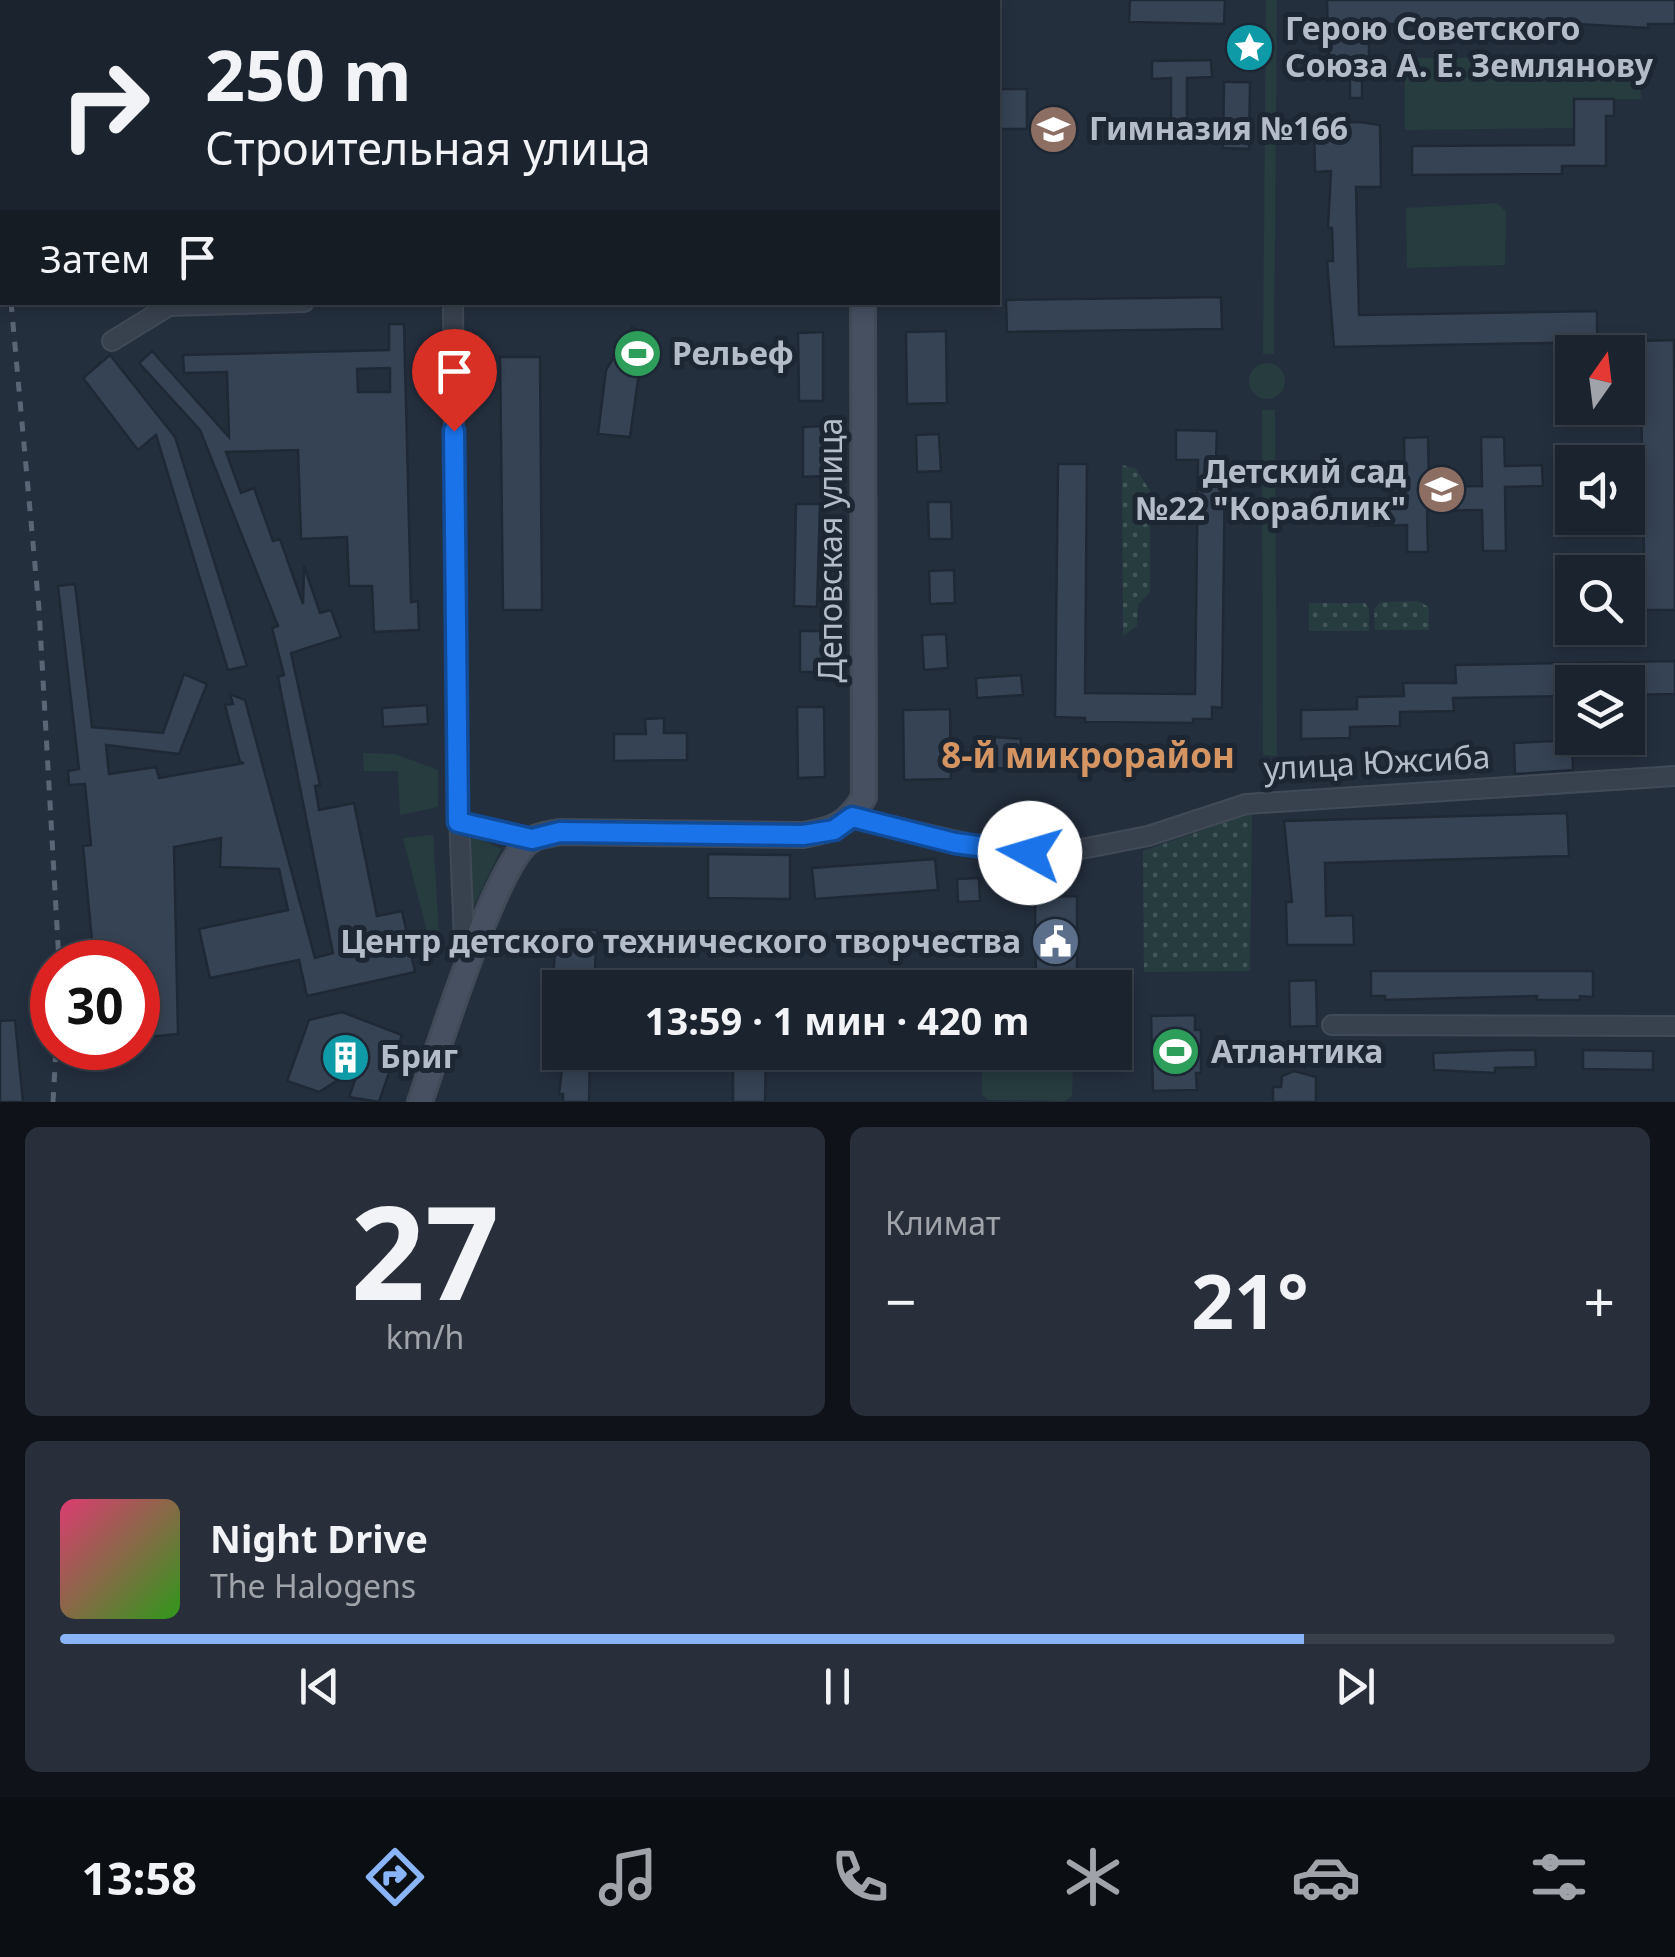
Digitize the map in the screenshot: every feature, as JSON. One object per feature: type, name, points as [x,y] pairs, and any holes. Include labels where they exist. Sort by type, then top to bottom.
[{"type":"street","points":[[112,340],[169,306],[203,305]]},
{"type":"street","points":[[453,305],[458,822],[466,974]]},
{"type":"street","name":"Деповская улица","points":[[858,807],[863,305]]},
{"type":"street","name":"улица Южсиба","points":[[858,807],[1000,851],[1061,852],[1148,836],[1246,804],[1675,776]]},
{"type":"street","points":[[458,822],[532,839],[560,832],[803,835],[834,830],[858,807]]},
{"type":"street","points":[[420,1102],[507,874],[532,839]]},
{"type":"street","points":[[1332,1025],[1675,1026]]},
{"type":"green space","points":[[1266,0],[1277,0],[1274,354],[1263,354]]},
{"type":"green space","points":[[1640,57],[1641,99],[1574,100],[1574,128],[1405,130],[1405,58]]},
{"type":"green space","points":[[1497,203],[1506,212],[1505,265],[1407,268],[1406,208]]},
{"type":"green space","points":[[1267,363],[1280,368],[1285,381],[1280,394],[1267,399],[1254,394],[1249,381],[1254,368]]},
{"type":"green space","points":[[1262,410],[1275,410],[1277,756],[1263,755]]},
{"type":"green space","points":[[1122,465],[1135,468],[1150,490],[1150,592],[1138,605],[1137,626],[1123,636]]},
{"type":"green space","points":[[1418,601],[1429,607],[1429,630],[1375,630],[1374,609],[1381,602]]},
{"type":"green space","points":[[1309,603],[1365,603],[1369,608],[1369,631],[1309,631]]},
{"type":"green space","points":[[363,753],[395,754],[438,770],[438,807],[400,815],[398,771],[364,771]]},
{"type":"green space","points":[[1252,813],[1250,971],[1144,972],[1143,851]]},
{"type":"green space","points":[[433,835],[439,934],[428,935],[403,838]]},
{"type":"green space","points":[[475,836],[501,849],[470,914],[467,842]]},
{"type":"green space","points":[[982,1070],[1073,1070],[1072,1096],[1066,1101],[988,1100],[982,1095]]},
{"type":"building","points":[[1130,0],[1225,0],[1224,24],[1129,22]]},
{"type":"building","points":[[1327,0],[1675,0],[1675,24],[1648,24],[1648,28],[1578,24],[1578,28],[1535,28],[1535,24],[1469,27],[1369,23],[1369,75],[1362,75],[1362,98],[1350,98],[1350,69],[1335,64],[1328,51]]},
{"type":"building","points":[[1211,60],[1212,77],[1187,78],[1187,135],[1171,135],[1171,78],[1152,79],[1152,61]]},
{"type":"building","points":[[1224,82],[1250,82],[1249,149],[1223,148]]},
{"type":"building","points":[[1000,89],[1027,89],[1027,129],[1000,129]]},
{"type":"building","points":[[1574,99],[1614,99],[1614,116],[1606,116],[1606,166],[1562,166],[1562,174],[1412,175],[1412,146],[1574,145]]},
{"type":"building","points":[[1314,123],[1380,125],[1381,187],[1356,187],[1359,315],[1597,311],[1597,335],[1555,335],[1555,343],[1334,347],[1327,261],[1333,261],[1332,228],[1328,228],[1331,171],[1315,172]]},
{"type":"building","points":[[1221,297],[1222,329],[1007,332],[1006,300]]},
{"type":"building","points":[[389,324],[404,324],[411,602],[418,601],[419,630],[374,632],[372,586],[349,586],[347,537],[301,539],[298,450],[226,452],[241,493],[254,488],[273,541],[280,539],[303,604],[304,566],[320,613],[331,610],[341,637],[291,653],[320,785],[315,786],[319,810],[354,803],[377,916],[402,911],[415,972],[307,996],[299,960],[210,978],[199,929],[288,910],[279,869],[220,867],[221,838],[174,847],[178,1034],[160,1036],[160,940],[92,940],[83,846],[91,845],[85,784],[69,785],[68,771],[79,769],[58,586],[75,584],[92,727],[163,733],[184,674],[207,684],[179,754],[106,745],[109,774],[156,767],[159,778],[244,763],[240,762],[225,705],[233,704],[230,694],[245,700],[315,958],[333,953],[278,677],[284,675],[272,628],[278,626],[200,430],[139,363],[152,351],[229,437],[227,372],[184,373],[183,355],[389,350]],"holes":[[[390,368],[390,392],[358,392],[357,369]]]},
{"type":"building","points":[[632,327],[660,344],[638,380],[630,437],[598,434],[606,370]]},
{"type":"building","points":[[946,331],[947,403],[907,404],[906,332]]},
{"type":"building","points":[[823,332],[823,401],[799,401],[798,333]]},
{"type":"building","points":[[1674,340],[1675,610],[1645,610],[1645,445],[1642,445],[1642,425],[1645,425],[1645,341]]},
{"type":"building","points":[[110,355],[175,437],[247,666],[228,670],[156,435],[138,450],[83,378]]},
{"type":"building","points":[[500,357],[540,357],[542,610],[503,610]]},
{"type":"building","points":[[825,426],[825,476],[803,477],[803,427]]},
{"type":"building","points":[[1176,430],[1217,431],[1216,462],[1225,462],[1222,708],[1212,707],[1212,719],[1193,719],[1193,723],[1085,722],[1085,718],[1055,717],[1058,464],[1087,464],[1085,693],[1195,694],[1198,460],[1176,460]]},
{"type":"building","points":[[939,434],[941,471],[917,472],[916,435]]},
{"type":"building","points":[[1428,437],[1429,487],[1482,486],[1481,437],[1504,437],[1505,466],[1542,465],[1543,486],[1505,487],[1506,551],[1483,551],[1482,510],[1427,511],[1428,552],[1407,552],[1407,525],[1368,526],[1368,503],[1405,502],[1404,438]]},
{"type":"building","points":[[928,502],[951,502],[952,539],[929,539]]},
{"type":"building","points":[[796,504],[820,504],[817,607],[794,606]]},
{"type":"building","points":[[954,570],[955,603],[930,604],[929,571]]},
{"type":"building","points":[[800,631],[825,631],[824,672],[800,672]]},
{"type":"building","points":[[946,634],[948,668],[924,670],[922,635]]},
{"type":"building","points":[[1675,661],[1675,694],[1645,695],[1645,665],[1555,665],[1555,696],[1453,698],[1454,711],[1400,712],[1400,726],[1350,727],[1350,738],[1301,739],[1301,710],[1357,709],[1357,697],[1404,696],[1403,683],[1456,683],[1455,665]]},
{"type":"building","points":[[1021,675],[1023,695],[977,698],[976,678]]},
{"type":"building","points":[[427,705],[428,724],[383,727],[382,708]]},
{"type":"building","points":[[797,707],[824,707],[825,777],[798,778]]},
{"type":"building","points":[[950,709],[951,779],[904,780],[903,710]]},
{"type":"building","points":[[664,718],[664,733],[687,733],[687,760],[614,761],[614,734],[646,734],[645,719]]},
{"type":"building","points":[[995,737],[1021,739],[1019,769],[993,768]]},
{"type":"building","points":[[1555,741],[1555,755],[1572,755],[1573,770],[1515,774],[1514,743]]},
{"type":"building","points":[[1567,813],[1569,856],[1325,863],[1326,916],[1353,915],[1354,945],[1287,945],[1286,902],[1292,902],[1284,821]]},
{"type":"building","points":[[708,854],[790,855],[790,899],[708,898]]},
{"type":"building","points":[[935,859],[938,890],[815,899],[812,868]]},
{"type":"building","points":[[979,878],[980,901],[958,902],[957,879]]},
{"type":"building","name":"Центр детского технического творчества","points":[[1077,896],[1077,970],[1036,970],[1035,897]]},
{"type":"building","points":[[560,929],[597,930],[595,970],[554,970],[556,936],[560,936]]},
{"type":"building","points":[[1371,971],[1593,971],[1593,997],[1385,1000],[1385,996],[1371,996]]},
{"type":"building","points":[[1316,980],[1317,1026],[1290,1027],[1289,981]]},
{"type":"building","name":"Бриг","points":[[342,1012],[402,1035],[379,1102],[349,1097],[360,1066],[319,1092],[287,1081],[309,1020]]},
{"type":"building","name":"Атлантика","points":[[1195,1015],[1195,1030],[1201,1030],[1197,1090],[1153,1091],[1151,1016]]},
{"type":"building","points":[[15,1020],[23,1102],[0,1102],[0,1021]]},
{"type":"building","points":[[1535,1050],[1536,1067],[1495,1068],[1495,1073],[1434,1070],[1433,1053]]},
{"type":"building","points":[[1583,1050],[1653,1051],[1653,1070],[1583,1069]]},
{"type":"building","points":[[562,1070],[590,1070],[589,1102],[563,1102],[563,1094],[559,1094]]},
{"type":"building","points":[[733,1070],[766,1070],[765,1102],[733,1102]]},
{"type":"building","points":[[1294,1071],[1316,1077],[1316,1102],[1273,1102],[1273,1087],[1281,1087],[1282,1076]]},
{"type":"railway","points":[[11,305],[39,609],[58,940]]},
{"type":"railway","points":[[53,1102],[55,1070]]},
{"type":"place","name":"Герою Советского Союза А. Е. Землянову","points":[[1250,47]]},
{"type":"place","name":"Гимназия №166","points":[[1054,129]]},
{"type":"place","name":"Рельеф","points":[[637,354]]},
{"type":"place","name":"Детский сад №22 \"Кораблик\"","points":[[1441,490]]},
{"type":"place","name":"Центр детского технического творчества","points":[[1056,942]]},
{"type":"place","name":"Атлантика","points":[[1176,1052]]},
{"type":"place","name":"Бриг","points":[[345,1057]]},
{"type":"district","name":"8-й микрорайон","points":[[1088,756]]},
{"type":"route","points":[[454,431],[458,822],[532,839],[560,832],[803,835],[834,830],[852,817],[955,843],[1030,853]]}]
